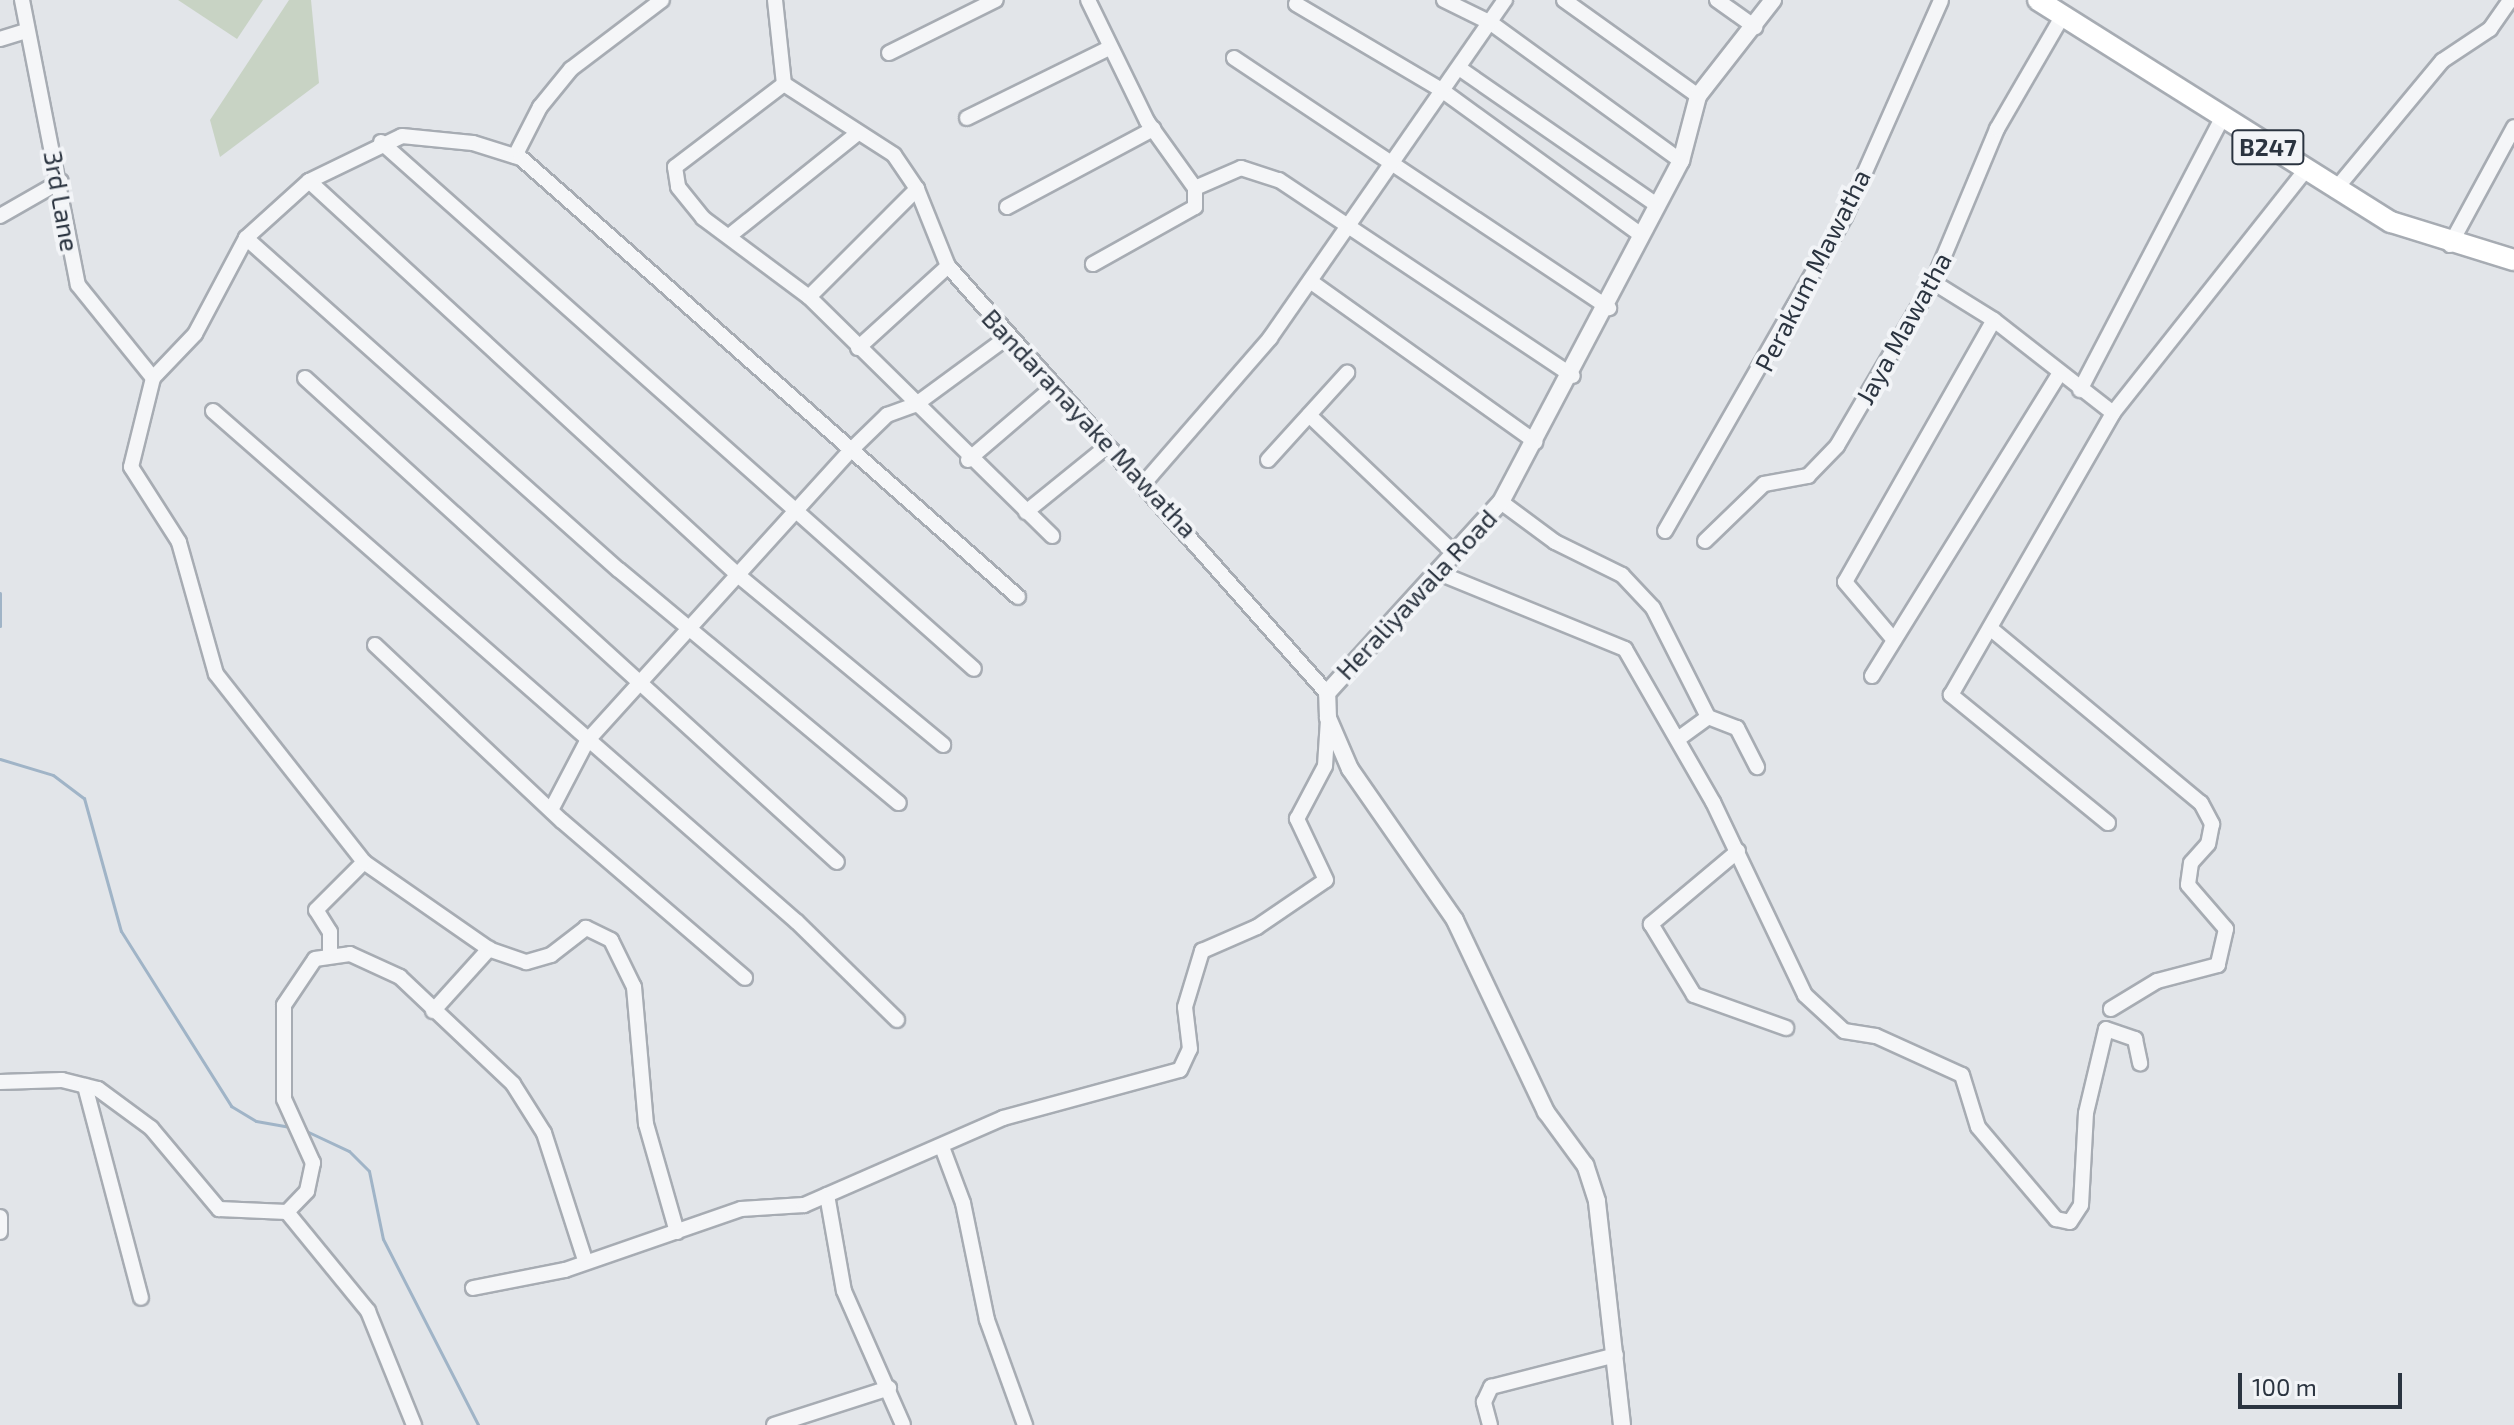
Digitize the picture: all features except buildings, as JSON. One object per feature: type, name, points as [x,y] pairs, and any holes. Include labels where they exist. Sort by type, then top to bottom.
[{"type":"main road","name":"B247","points":[[2038,0],[2335,190],[2450,245],[2514,260]]},
{"type":"street","name":"3rd Lane","points":[[22,0],[61,181],[78,285],[153,378]]},
{"type":"street","points":[[515,156],[540,107],[571,69],[662,0]]},
{"type":"street","points":[[775,0],[784,84],[675,167],[693,207],[733,233],[809,297],[968,460],[1052,536]]},
{"type":"street","points":[[889,53],[996,0]]},
{"type":"street","points":[[1088,0],[1107,49],[1153,129],[1195,188],[1195,207],[1093,264]]},
{"type":"street","points":[[1444,0],[1491,23],[1681,161]]},
{"type":"street","points":[[1145,482],[1208,416],[1310,281],[1505,0]]},
{"type":"street","points":[[1564,0],[1698,96]]},
{"type":"street","points":[[1717,0],[1755,27]]},
{"type":"street","name":"Heraliyawala Road","points":[[1622,1425],[1616,1355],[1585,1165],[1546,1112],[1455,920],[1358,782],[1328,718],[1327,693],[1457,556],[1501,502],[1609,308],[1641,235],[1681,161],[1698,96],[1755,27],[1773,0]]},
{"type":"street","name":"Perakum Mawatha","points":[[1665,531],[1845,217],[1941,0]]},
{"type":"street","points":[[2335,190],[2442,61],[2490,29],[2510,0]]},
{"type":"street","points":[[1296,4],[1443,91],[1641,235]]},
{"type":"street","name":"Jaya Mawatha","points":[[1705,541],[1764,484],[1808,476],[1837,446],[1933,282],[1997,129],[2063,15]]},
{"type":"street","points":[[0,39],[27,31]]},
{"type":"street","points":[[967,118],[1107,49]]},
{"type":"street","points":[[1234,58],[1394,161],[1609,308]]},
{"type":"street","points":[[1459,68],[1657,205]]},
{"type":"street","name":"Bandaranayake Mawatha","points":[[784,84],[894,155],[917,189],[948,266],[1105,448],[1145,482],[1327,693]]},
{"type":"street","points":[[2080,390],[2223,117]]},
{"type":"street","points":[[2450,245],[2514,127]]},
{"type":"street","points":[[1007,207],[1153,129]]},
{"type":"street","points":[[733,233],[858,133]]},
{"type":"street","points":[[677,1232],[646,1124],[634,987],[611,940],[586,928],[551,955],[526,962],[489,949],[364,862],[216,674],[203,646],[179,542],[131,467],[153,378],[195,334],[246,238],[309,181],[381,142],[421,135],[515,156],[1018,597]]},
{"type":"street","points":[[381,142],[795,514],[974,669]]},
{"type":"street","points":[[1195,188],[1241,168],[1279,180],[1573,376]]},
{"type":"street","points":[[2108,823],[1951,695],[2113,413],[2305,171]]},
{"type":"street","points":[[0,216],[61,181]]},
{"type":"street","points":[[309,181],[739,576],[943,745]]},
{"type":"street","points":[[809,297],[917,189]]},
{"type":"street","points":[[246,238],[689,630],[899,803]]},
{"type":"street","points":[[858,348],[948,266]]},
{"type":"street","points":[[1310,281],[1536,442]]},
{"type":"street","points":[[1933,282],[1994,320],[2059,374],[2113,413]]},
{"type":"street","points":[[1894,640],[1845,582],[1994,320]]},
{"type":"street","points":[[551,810],[587,741],[850,451],[887,415],[915,405],[1009,336]]},
{"type":"street","points":[[1268,460],[1347,373]]},
{"type":"street","points":[[1872,676],[2059,374]]},
{"type":"street","points":[[305,378],[837,862]]},
{"type":"street","points":[[968,460],[1052,388]]},
{"type":"street","points":[[213,411],[797,922],[897,1020]]},
{"type":"street","points":[[1309,415],[1457,556]]},
{"type":"street","points":[[1026,512],[1105,448]]},
{"type":"street","points":[[1501,502],[1633,586],[1653,608],[1708,717],[1737,728],[1757,767]]},
{"type":"street","points":[[1439,573],[1625,649],[1738,851],[1805,995],[1844,1031],[1876,1036],[1962,1075],[1978,1127],[2056,1219],[2070,1222],[2081,1205],[2086,1113],[2106,1029],[2135,1039],[2140,1063]]},
{"type":"street","points":[[1990,628],[2201,803],[2212,824],[2208,844],[2191,863],[2188,885],[2226,929],[2218,965],[2157,981],[2111,1009]]},
{"type":"street","points":[[375,645],[551,810],[745,978]]},
{"type":"street","points":[[1678,739],[1708,717]]},
{"type":"street","points":[[473,1288],[585,1260],[741,1209],[804,1205],[1003,1118],[1180,1070],[1190,1049],[1185,1007],[1202,951],[1257,927],[1326,880],[1297,819],[1325,766],[1328,718]]},
{"type":"street","points":[[1738,851],[1651,924],[1694,995],[1786,1028]]},
{"type":"street","points":[[287,1212],[307,1191],[313,1163],[284,1099],[281,1025],[291,988],[330,952],[330,932],[316,910],[364,862]]},
{"type":"street","points":[[433,1011],[489,949]]},
{"type":"street","points":[[330,952],[400,977],[513,1084],[544,1133],[585,1260]]},
{"type":"street","points":[[0,1082],[85,1086],[151,1128],[219,1209],[287,1212],[368,1311],[414,1425]]},
{"type":"street","points":[[85,1086],[141,1298]]},
{"type":"street","points":[[942,1147],[963,1203],[987,1320],[1025,1425]]},
{"type":"street","points":[[827,1195],[844,1291],[903,1425]]},
{"type":"street","points":[[0,1217],[0,1232]]},
{"type":"street","points":[[1490,1425],[1484,1402],[1491,1387],[1616,1355]]},
{"type":"street","points":[[774,1425],[889,1388]]},
{"type":"green space","points":[[178,0],[263,0],[237,39]]},
{"type":"green space","points":[[289,0],[311,0],[319,83],[220,157],[210,120]]},
{"type":"waterway","points":[[0,593],[0,626]]},
{"type":"waterway","points":[[0,759],[53,775],[84,798],[121,931],[231,1106],[256,1121],[291,1127]]},
{"type":"waterway","points":[[302,1129],[349,1151],[369,1171],[383,1239],[478,1425]]}]
